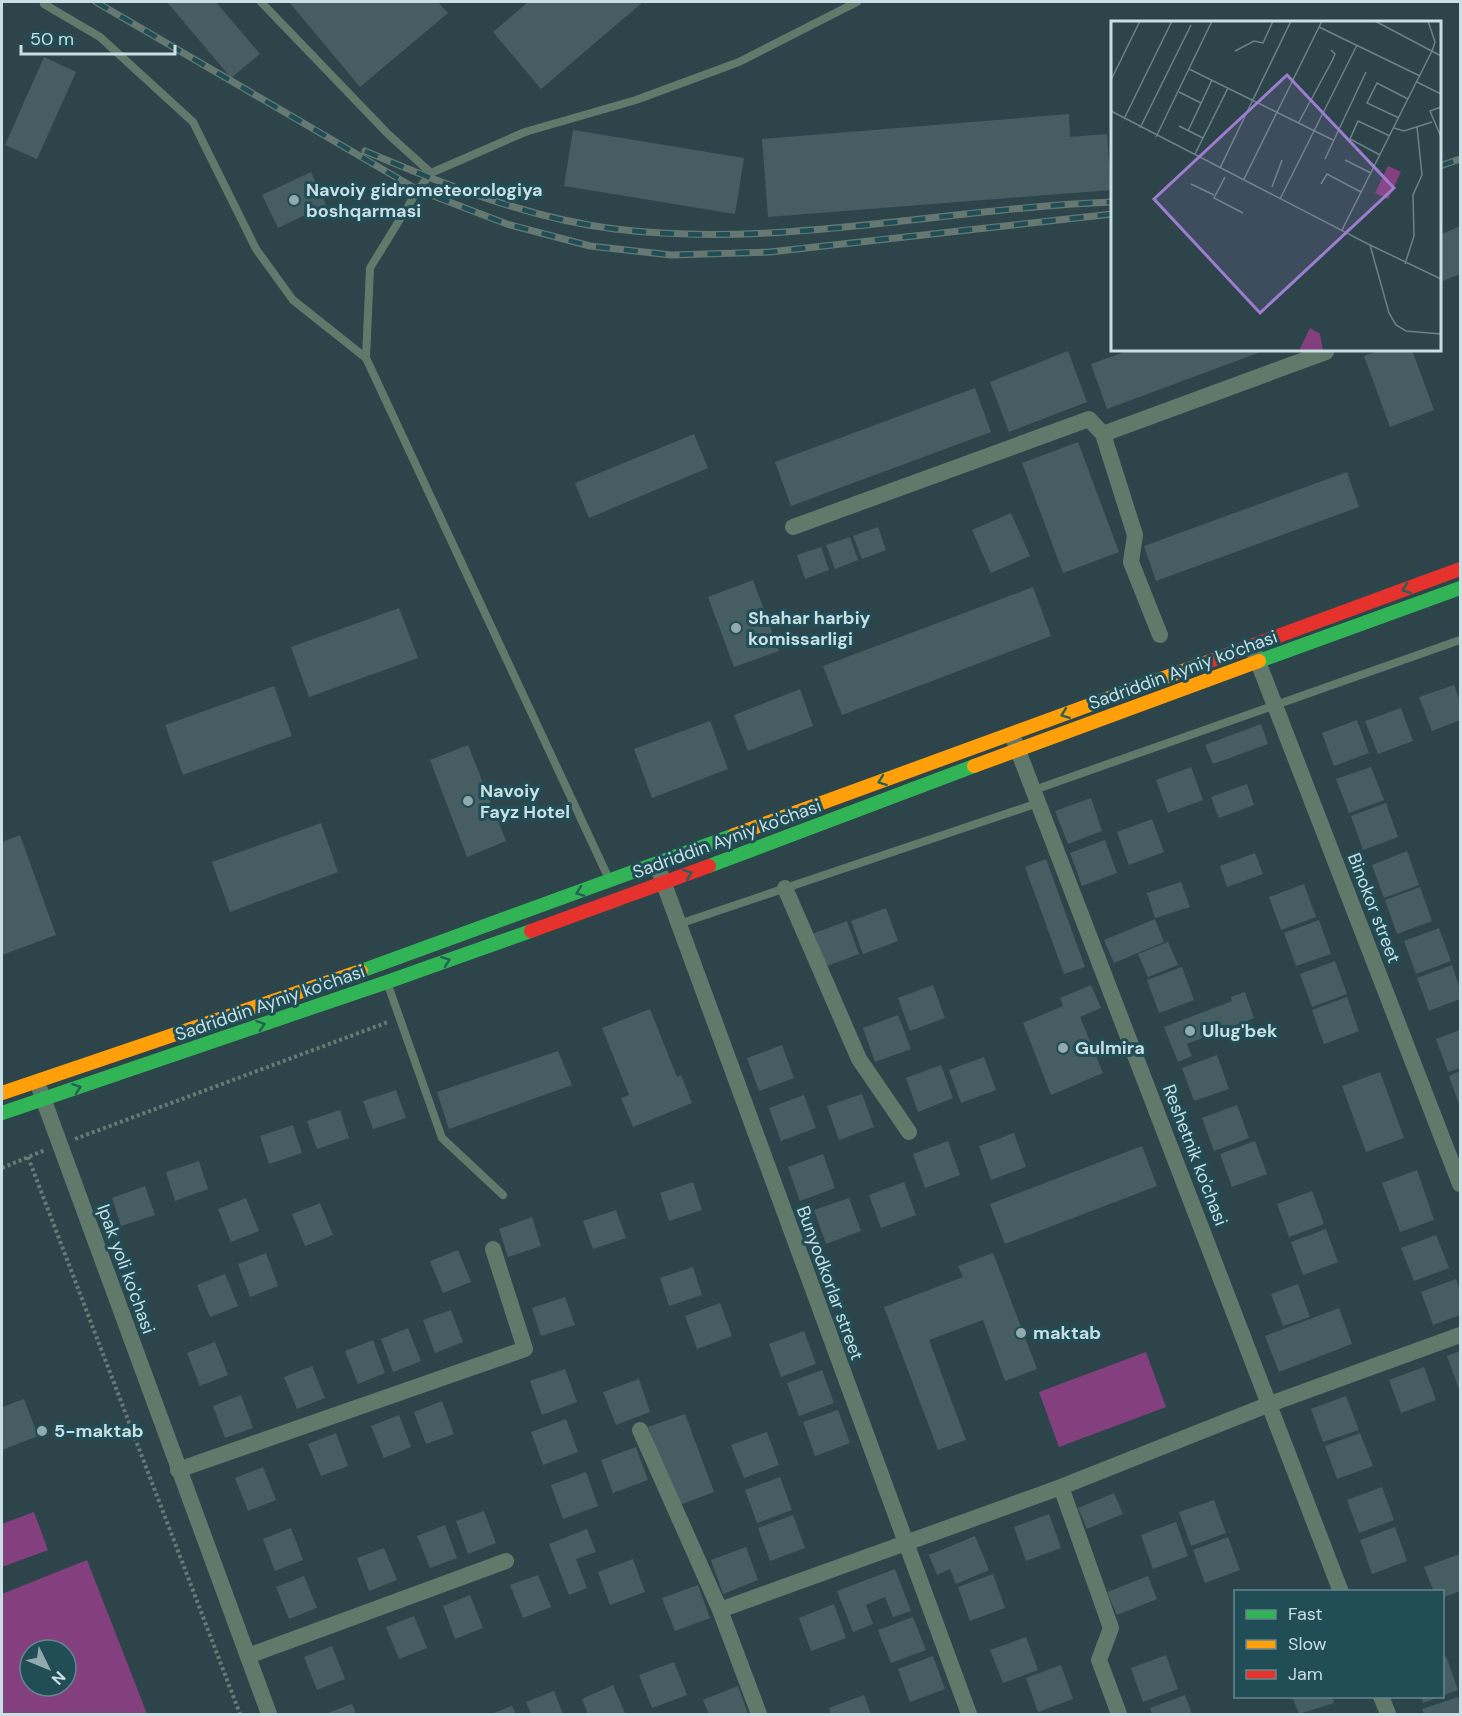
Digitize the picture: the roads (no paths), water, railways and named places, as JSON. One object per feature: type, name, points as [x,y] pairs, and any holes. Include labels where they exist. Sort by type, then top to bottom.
[{"type":"main road","name":"Sadriddin Ayniy ko'chasi","points":[[2,1113],[387,982],[664,883],[1252,645],[1461,569]]},
{"type":"main road","name":"Sadriddin Ayniy ko'chasi","points":[[2,1093],[381,964],[657,864],[1014,741],[1258,662],[1461,588]]},
{"type":"street","points":[[1103,434],[1326,352]]},
{"type":"street","points":[[793,527],[1089,419],[1103,434],[1135,535],[1131,562],[1160,635]]},
{"type":"street","name":"Binokor street","points":[[1252,645],[1461,1184]]},
{"type":"street","name":"Reshetnik ko'chasi","points":[[1014,741],[1340,1590]]},
{"type":"street","name":"Bunyodkorlar street","points":[[657,864],[904,1543],[969,1714]]},
{"type":"street","points":[[785,888],[859,1059],[909,1132]]},
{"type":"street","name":"Ipak yoli ko'chasi","points":[[37,1081],[269,1714]]},
{"type":"street","points":[[178,1470],[525,1349],[493,1249]]},
{"type":"street","points":[[720,1610],[1061,1487],[1270,1404],[1461,1335]]},
{"type":"street","points":[[640,1430],[720,1610],[759,1714]]},
{"type":"street","points":[[1061,1487],[1111,1628],[1099,1660],[1119,1714]]},
{"type":"street","points":[[248,1656],[506,1561]]},
{"type":"street","points":[[1382,1698],[1388,1714]]},
{"type":"lane","points":[[261,2],[388,134],[431,173]]},
{"type":"lane","points":[[366,358],[370,268],[431,173],[525,132],[636,100],[739,62],[857,2]]},
{"type":"lane","points":[[44,4],[100,37],[193,122],[256,249],[294,300],[366,358],[616,899]]},
{"type":"lane","points":[[679,924],[1036,797],[1275,706],[1461,640]]},
{"type":"lane","points":[[381,964],[442,1138],[502,1195]]},
{"type":"railway","points":[[96,2],[418,190],[507,224],[590,246],[671,255],[770,252],[1111,214]]},
{"type":"railway","points":[[365,151],[456,188],[550,217],[615,229],[678,234],[802,231],[1111,202]]},
{"type":"railway","points":[[1441,166],[1460,159]]},
{"type":"place","name":"Navoiy gidrometeorologiya boshqarmasi","points":[[294,200]]},
{"type":"place","name":"Shahar harbiy komissarligi","points":[[736,628]]},
{"type":"place","name":"Navoiy Fayz Hotel","points":[[468,801]]},
{"type":"place","name":"Ulug'bek","points":[[1190,1031]]},
{"type":"place","name":"Gulmira","points":[[1063,1048]]},
{"type":"place","name":"maktab","points":[[1021,1333]]},
{"type":"place","name":"5-maktab","points":[[42,1431]]}]
